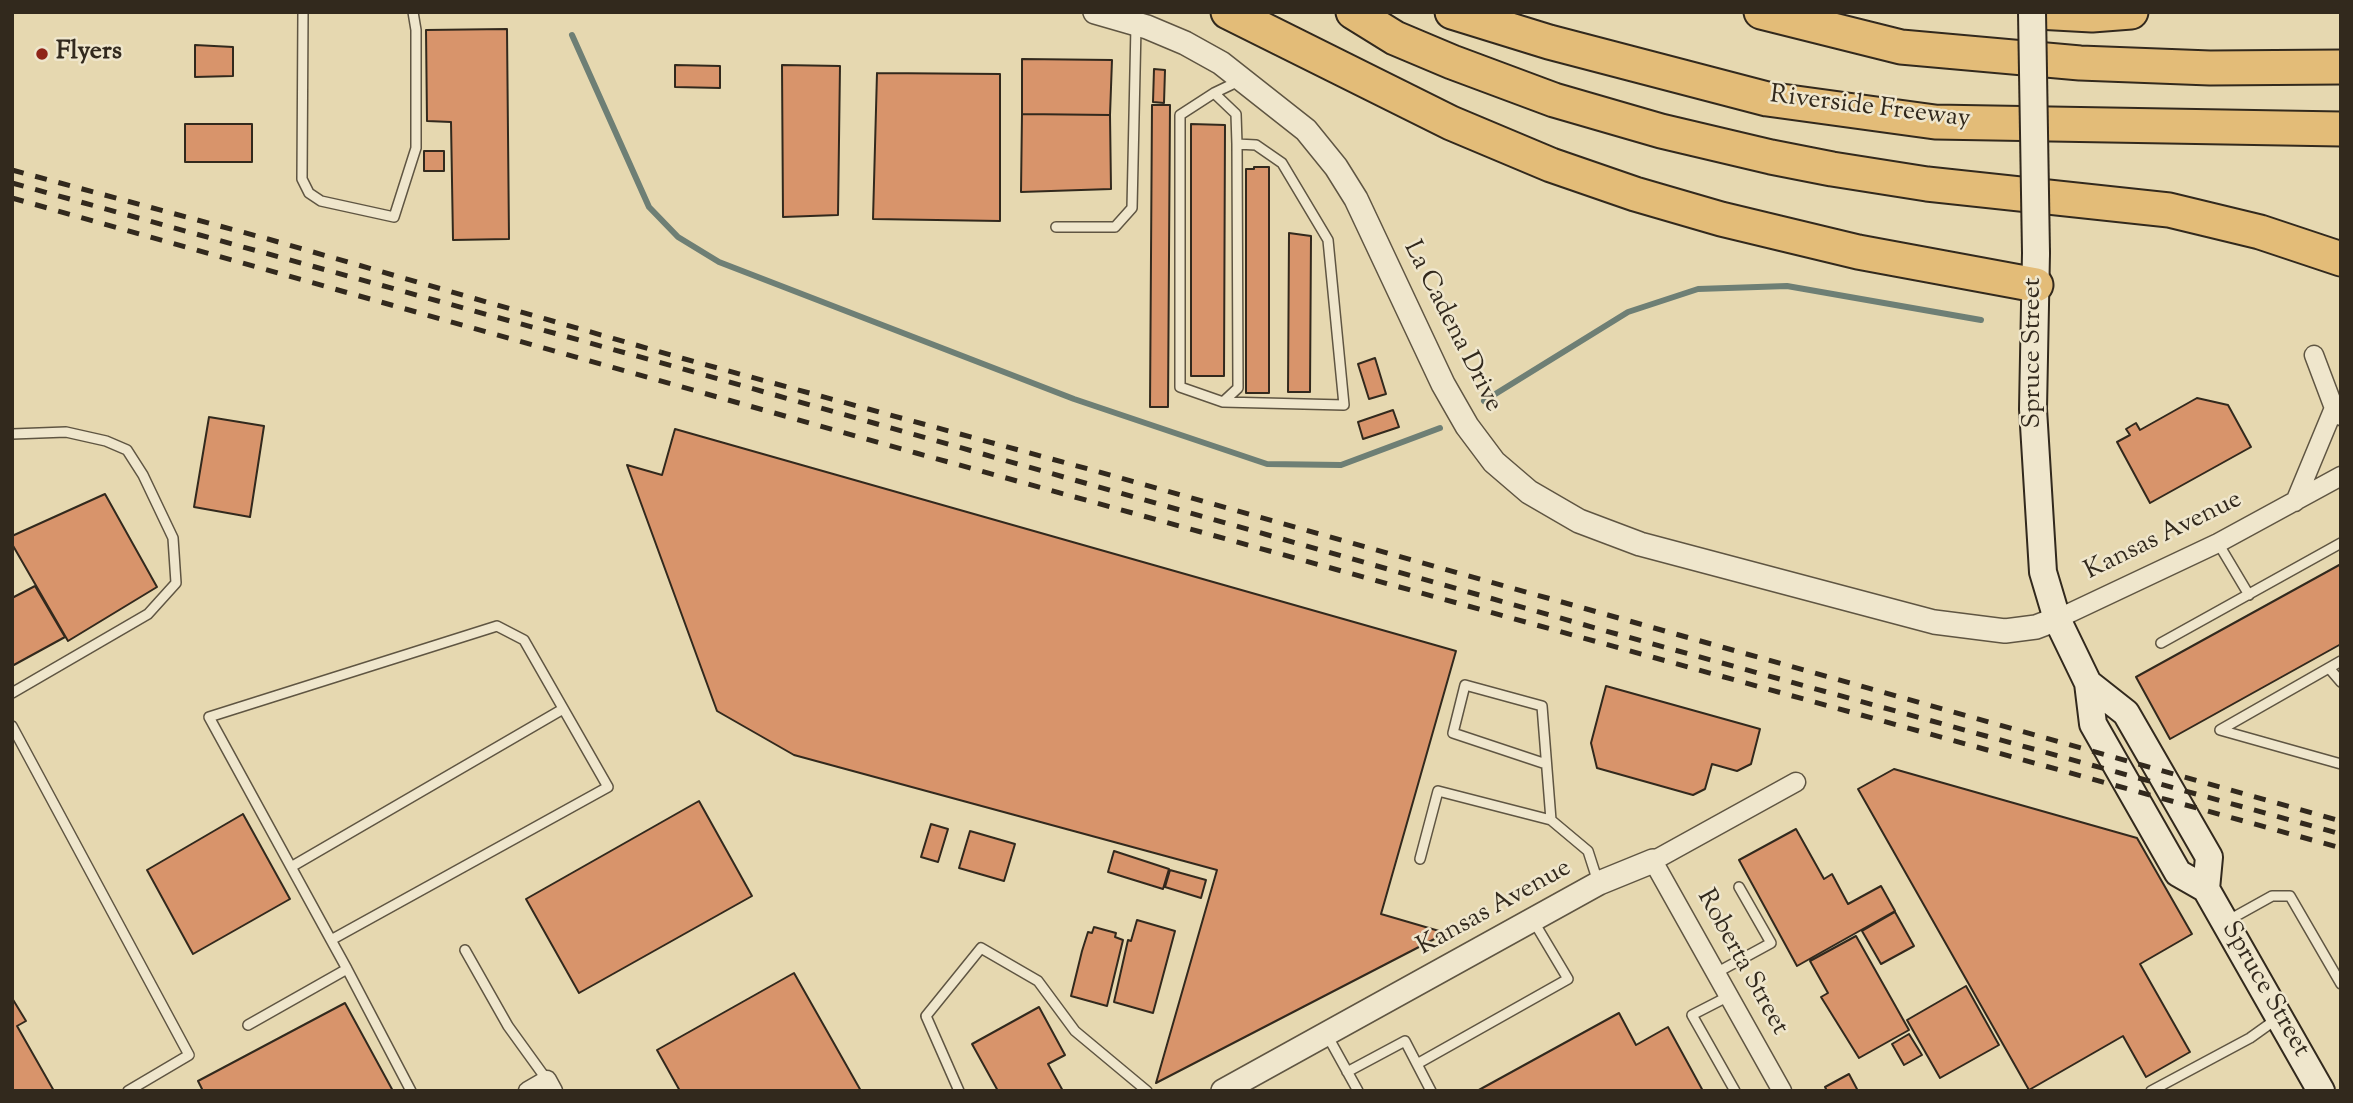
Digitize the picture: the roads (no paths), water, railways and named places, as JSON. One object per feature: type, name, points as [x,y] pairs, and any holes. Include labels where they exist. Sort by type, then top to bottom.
[{"type":"highway","points":[[1228,12],[1451,123],[1552,165],[1635,194],[1721,219],[1858,251],[2036,269]]},
{"type":"highway","points":[[1353,12],[1395,38],[1463,66],[1580,108],[1672,134],[1783,160],[1927,184],[2180,212],[2281,238],[2341,259]]},
{"type":"highway","name":"Riverside Freeway","points":[[1452,12],[1549,42],[1767,99],[1935,122],[2341,129]]},
{"type":"highway","points":[[1761,12],[1901,47],[2080,63],[2210,68],[2341,67]]},
{"type":"highway","points":[[2034,12],[2092,15],[2132,12]]},
{"type":"main road","name":"Spruce Street","points":[[2034,12],[2036,269],[2033,409],[2041,566],[2057,620],[2088,683],[2093,724],[2178,873],[2206,889],[2321,1091]]},
{"type":"street","name":"La Cadena Drive","points":[[1095,12],[1185,43],[1221,63],[1306,130],[1336,167],[1356,199],[1443,384],[1467,426],[1494,462],[1529,492],[1579,521],[1640,544],[1934,622],[2005,631],[2036,627],[2057,620]]},
{"type":"street","points":[[2295,502],[2337,412],[2314,355]]},
{"type":"street","name":"Kansas Avenue","points":[[2057,620],[2218,542],[2341,476]]},
{"type":"street","name":"Kansas Avenue","points":[[1223,1091],[1599,883],[1653,861],[1796,782]]},
{"type":"street","name":"Roberta Street","points":[[1653,861],[1782,1091]]},
{"type":"street","points":[[527,1091],[550,1085]]},
{"type":"lane","points":[[303,12],[302,179],[309,193],[321,201],[394,217],[416,148],[414,12]]},
{"type":"lane","points":[[1056,227],[1115,227],[1132,208],[1136,24]]},
{"type":"lane","points":[[1237,144],[1256,145],[1282,163],[1328,240],[1344,405],[1223,402],[1180,387],[1181,115],[1214,93],[1242,79]]},
{"type":"lane","points":[[1214,93],[1236,114],[1237,144],[1238,388],[1223,402]]},
{"type":"lane","points":[[12,434],[66,432],[106,441],[127,450],[143,475],[173,538],[176,583],[148,614],[12,693]]},
{"type":"lane","points":[[2218,542],[2249,595]]},
{"type":"lane","points":[[2161,643],[2341,543]]},
{"type":"lane","points":[[331,940],[608,787],[524,640],[497,626],[209,717],[411,1091]]},
{"type":"lane","points":[[2341,661],[2220,730],[2341,764]]},
{"type":"lane","points":[[2329,668],[2341,682]]},
{"type":"lane","points":[[1546,764],[1453,733],[1465,685],[1542,706],[1551,820]]},
{"type":"lane","points":[[291,867],[563,709]]},
{"type":"lane","points":[[12,726],[189,1055],[128,1091]]},
{"type":"lane","points":[[1420,859],[1438,791],[1551,820],[1588,851],[1599,883]]},
{"type":"lane","points":[[1716,974],[1771,943],[1740,887]]},
{"type":"lane","points":[[2226,922],[2272,896],[2290,896],[2341,984]]},
{"type":"lane","points":[[1417,1064],[1568,979],[1533,920]]},
{"type":"lane","points":[[959,1091],[926,1016],[981,948],[1038,981],[1075,1031],[1147,1091]]},
{"type":"lane","points":[[465,950],[508,1026],[550,1085]]},
{"type":"lane","points":[[248,1025],[347,969]]},
{"type":"lane","points":[[1729,996],[1692,1015],[1735,1091]]},
{"type":"lane","points":[[2151,1091],[2250,1038],[2279,1017]]},
{"type":"lane","points":[[1326,1034],[1358,1091]]},
{"type":"lane","points":[[1347,1072],[1405,1041],[1431,1091]]},
{"type":"waterway","points":[[572,35],[649,207],[678,237],[719,262],[1074,399],[1267,464],[1341,465],[1440,428]]},
{"type":"waterway","points":[[1484,401],[1628,312],[1698,289],[1787,286],[1981,320]]},
{"type":"railway","points":[[12,170],[268,239],[681,358],[1092,470],[2341,821]]},
{"type":"railway","points":[[12,183],[680,368],[1606,631],[2341,834]]},
{"type":"railway","points":[[12,198],[916,453],[2341,848]]},
{"type":"place","name":"Flyers","points":[[42,54]]}]
